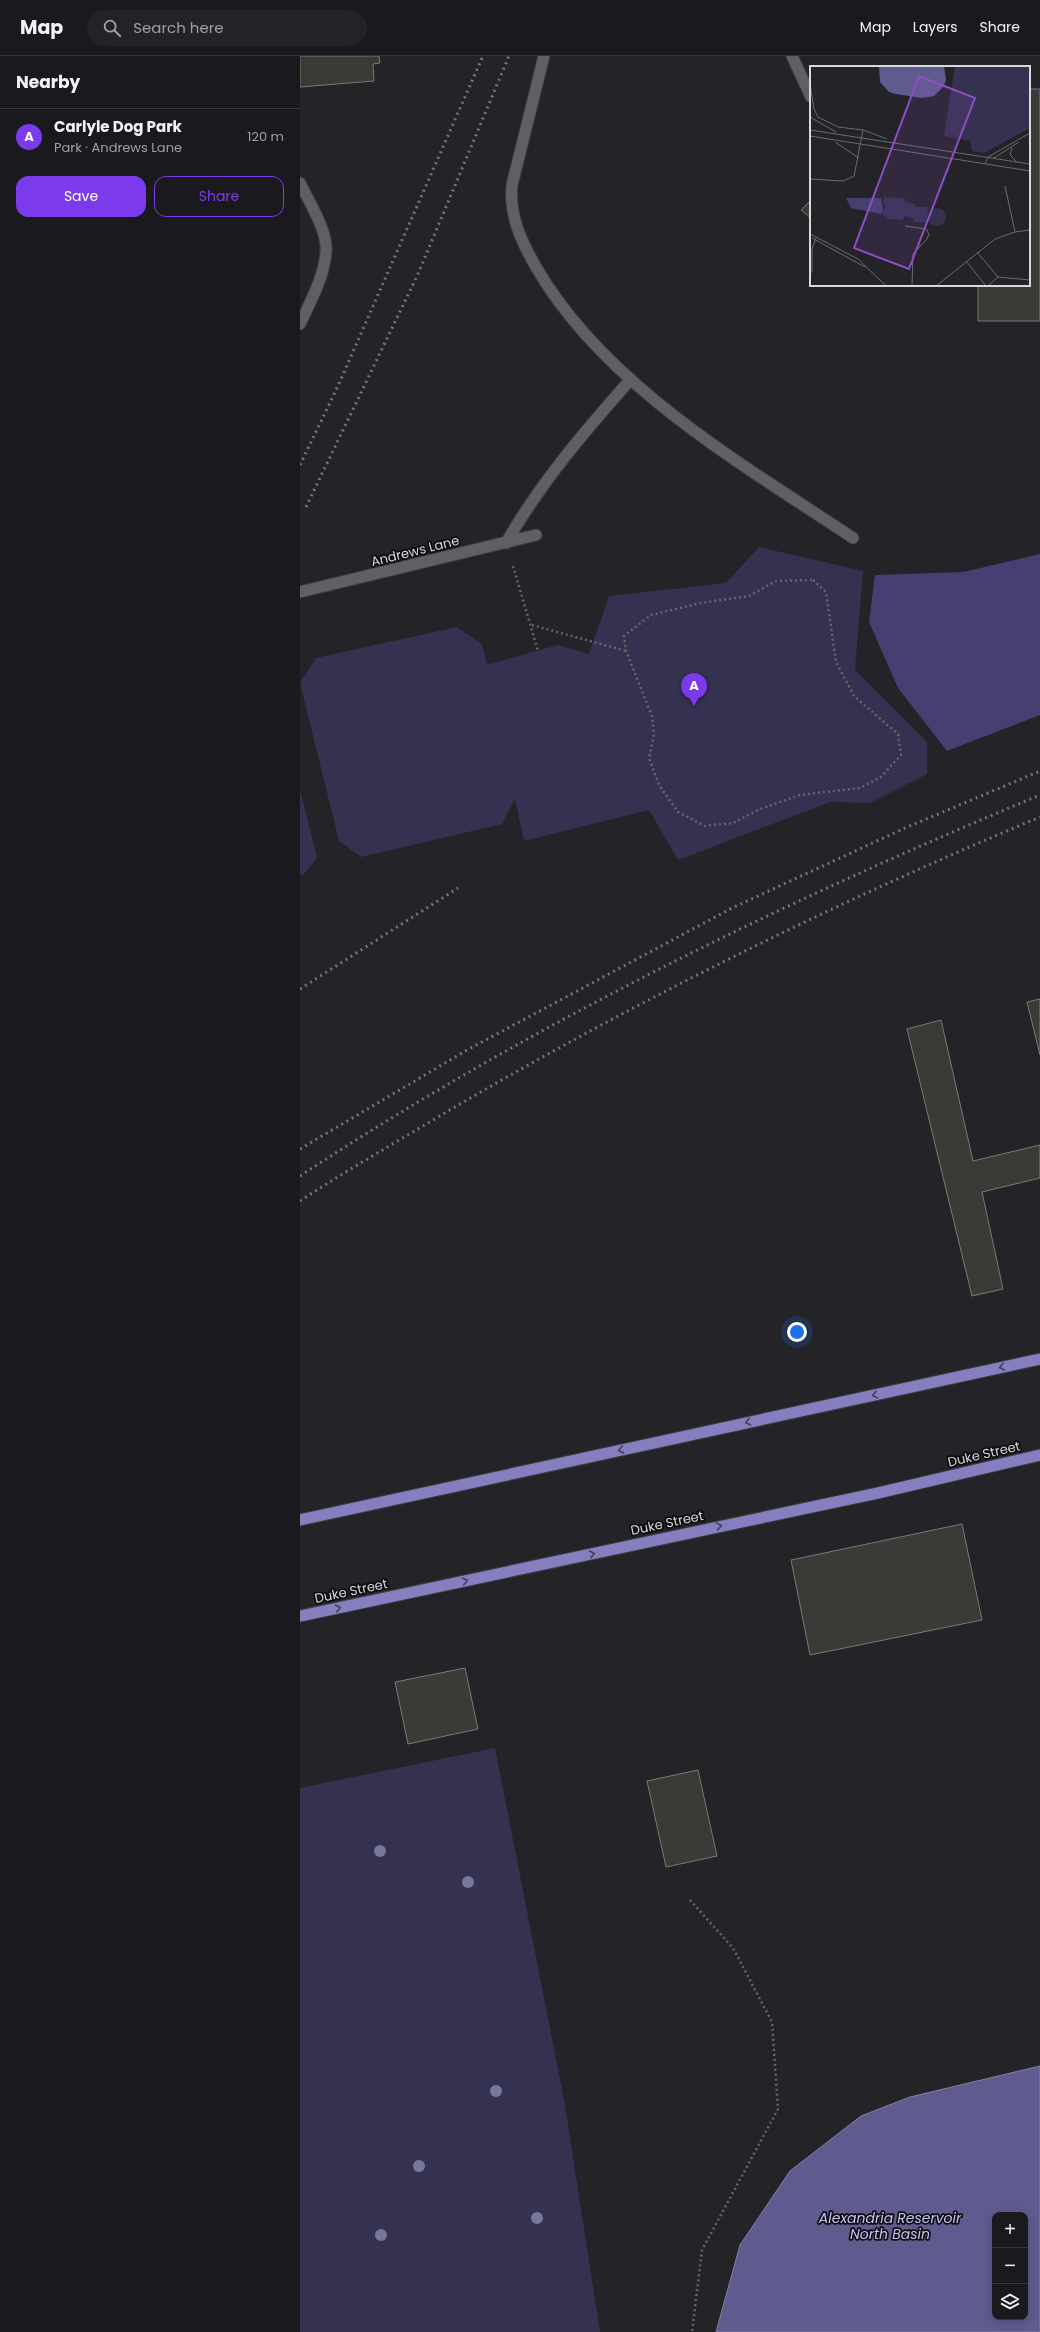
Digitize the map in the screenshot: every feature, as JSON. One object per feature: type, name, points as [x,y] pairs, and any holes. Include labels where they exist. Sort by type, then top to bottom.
[{"type":"main road","points":[[300,1520],[1040,1359]]},
{"type":"main road","name":"Duke Street","points":[[300,1616],[854,1498],[1040,1455]]},
{"type":"main road","points":[[1006,1463],[1040,1462]]},
{"type":"street","points":[[544,56],[512,185],[512,210],[529,256],[558,304],[631,379],[710,443],[853,538]]},
{"type":"street","points":[[792,56],[810,94]]},
{"type":"street","points":[[300,183],[320,223],[327,251],[320,282],[300,324]]},
{"type":"street","points":[[506,543],[527,507],[548,476],[586,429],[631,379]]},
{"type":"street","name":"Andrews Lane","points":[[300,592],[536,535]]},
{"type":"path","points":[[506,543],[532,625],[538,651]]},
{"type":"path","points":[[813,580],[826,592],[836,662],[854,696],[898,734],[901,755],[881,777],[860,788],[800,795],[760,809],[733,823],[705,826],[678,812],[659,785],[648,758],[654,735],[652,716],[626,652],[624,636],[651,615],[701,603],[749,596],[776,581],[813,580]]},
{"type":"path","points":[[532,625],[626,652]]},
{"type":"path","points":[[690,1900],[733,1948],[772,2022],[778,2109],[702,2250],[692,2332]]},
{"type":"shaded area","points":[[759,547],[863,571],[855,670],[927,742],[927,774],[870,803],[830,802],[678,860],[649,810],[524,841],[515,799],[502,824],[361,857],[339,841],[300,683],[316,658],[457,627],[482,644],[487,665],[558,645],[589,654],[609,596],[726,583]]},
{"type":"shaded area","points":[[1040,554],[1040,715],[947,751],[898,688],[869,622],[875,575],[963,572]]},
{"type":"shaded area","points":[[300,789],[317,858],[304,874],[300,875]]},
{"type":"shaded area","points":[[495,1748],[565,2105],[600,2332],[300,2332],[300,1788]]},
{"type":"water","name":"Alexandria Reservoir North Basin","points":[[1040,2066],[1040,2332],[716,2332],[740,2245],[790,2171],[861,2116],[910,2097]]},
{"type":"building","points":[[300,56],[379,56],[380,63],[373,64],[374,81],[300,87]]},
{"type":"building","points":[[1030,89],[1040,89],[1040,321],[978,321],[978,286],[1030,286]]},
{"type":"building","points":[[810,201],[810,217],[801,210]]},
{"type":"building","points":[[1040,999],[1040,1055],[1027,1002]]},
{"type":"building","points":[[941,1020],[973,1161],[1040,1145],[1040,1178],[982,1192],[1003,1289],[972,1296],[907,1029]]},
{"type":"building","points":[[962,1524],[982,1620],[810,1655],[791,1560]]},
{"type":"building","points":[[465,1668],[478,1729],[408,1744],[395,1682]]},
{"type":"building","points":[[698,1770],[717,1856],[666,1867],[647,1781]]},
{"type":"railway","points":[[300,465],[337,388],[483,56]]},
{"type":"railway","points":[[306,507],[418,274],[509,56]]},
{"type":"railway","points":[[300,1149],[467,1050],[732,908],[905,828],[1040,771]]},
{"type":"railway","points":[[300,1176],[388,1120],[478,1067],[569,1016],[661,968],[754,922],[849,878],[1040,795]]},
{"type":"railway","points":[[300,1201],[335,1178],[515,1072],[662,993],[811,919],[1040,817]]},
{"type":"railway","points":[[300,989],[458,888]]},
{"type":"place","name":"Carlyle Dog Park","points":[[694,706]]}]
